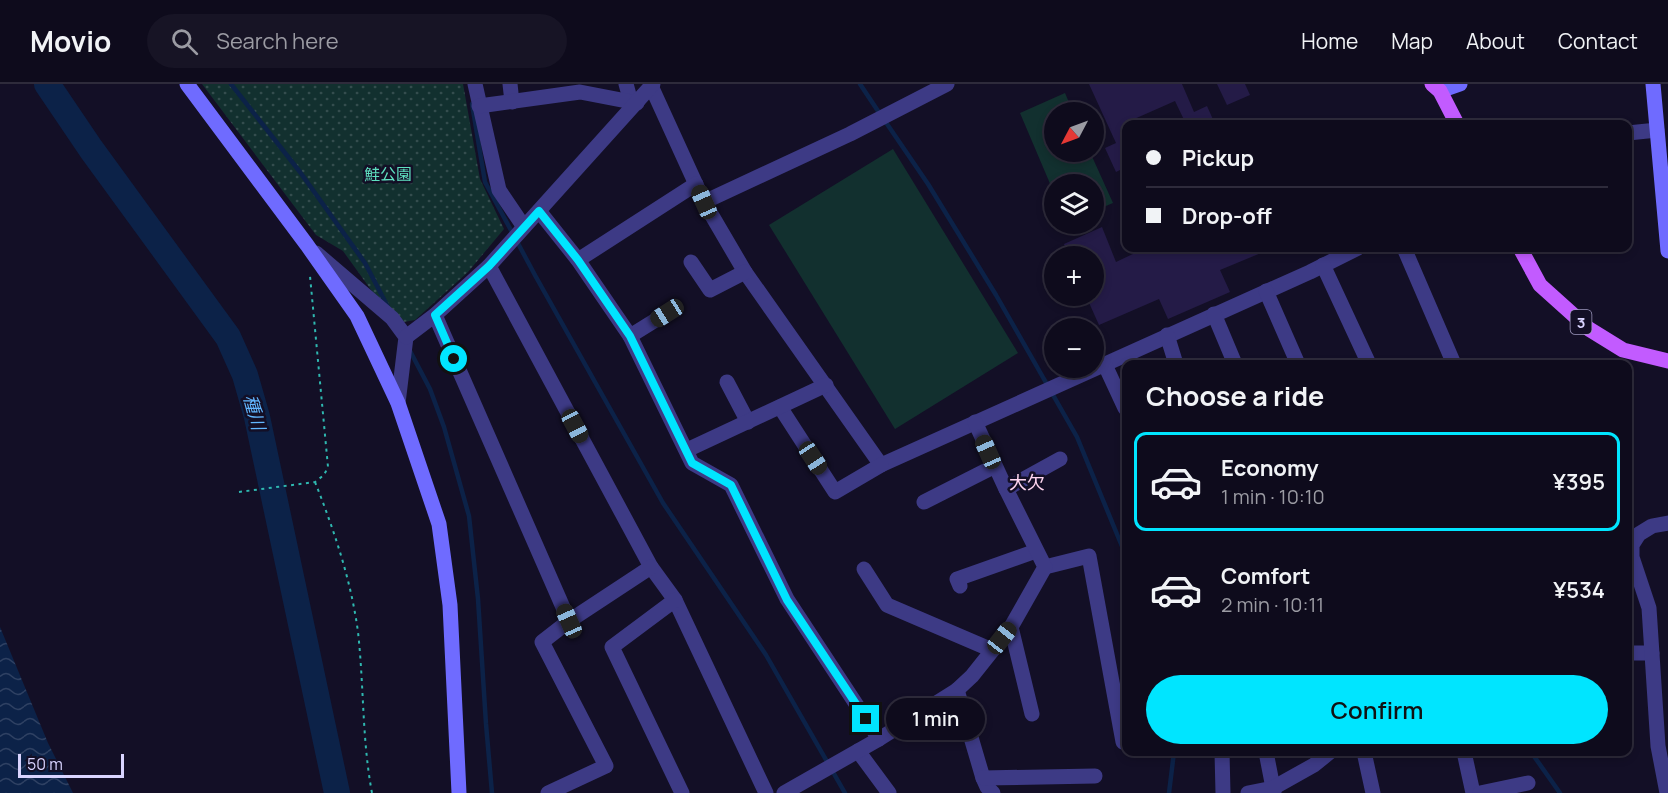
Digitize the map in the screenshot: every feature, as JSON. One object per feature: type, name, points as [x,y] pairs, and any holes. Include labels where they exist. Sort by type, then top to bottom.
[{"type":"main road","points":[[1436,88],[1455,120]]},
{"type":"main road","name":"3","points":[[1522,252],[1540,285],[1589,329],[1623,350],[1668,361]]},
{"type":"street","points":[[187,84],[307,244],[357,316],[398,403],[438,524],[450,605],[459,793]]},
{"type":"street","points":[[475,84],[478,106],[499,190],[524,227]]},
{"type":"street","points":[[510,84],[512,102]]},
{"type":"street","points":[[626,84],[634,103]]},
{"type":"street","points":[[704,202],[850,134],[922,90],[947,84]]},
{"type":"street","points":[[1436,88],[1460,84]]},
{"type":"street","points":[[1653,84],[1668,251]]},
{"type":"street","points":[[406,337],[435,315],[489,266],[634,103],[653,86],[704,202],[745,272],[881,465]]},
{"type":"street","points":[[478,106],[512,102],[544,91],[580,88],[634,103]]},
{"type":"street","points":[[1632,133],[1657,130]]},
{"type":"street","points":[[578,260],[696,184]]},
{"type":"street","points":[[539,211],[578,260],[630,336],[692,463],[731,485],[787,600],[879,738]]},
{"type":"street","points":[[307,244],[392,318],[406,337],[398,403]]},
{"type":"street","points":[[780,407],[835,492],[881,465],[1350,252]]},
{"type":"street","points":[[1406,252],[1452,360]]},
{"type":"street","points":[[692,262],[710,290],[745,272]]},
{"type":"street","points":[[1323,265],[1368,360]]},
{"type":"street","points":[[489,266],[651,567],[675,600],[766,793]]},
{"type":"street","points":[[1266,291],[1296,360]]},
{"type":"street","points":[[630,336],[667,313]]},
{"type":"street","points":[[1214,314],[1233,360]]},
{"type":"street","points":[[435,315],[569,621]]},
{"type":"street","points":[[1167,335],[1175,360]]},
{"type":"street","points":[[1105,365],[1122,402]]},
{"type":"street","points":[[727,382],[748,422]]},
{"type":"street","points":[[687,450],[825,385]]},
{"type":"street","points":[[975,422],[1045,567]]},
{"type":"street","points":[[1006,489],[1060,459]]},
{"type":"street","points":[[924,502],[995,466]]},
{"type":"street","points":[[1667,793],[1658,746],[1648,608],[1632,556],[1632,545],[1639,534],[1652,526],[1668,523]]},
{"type":"street","points":[[960,586],[957,579],[1036,551]]},
{"type":"street","points":[[784,793],[957,690],[1011,627],[1045,567],[1089,556],[1122,736]]},
{"type":"street","points":[[549,793],[606,766],[542,642],[569,621],[651,567]]},
{"type":"street","points":[[864,569],[887,605],[992,650]]},
{"type":"street","points":[[675,600],[612,647],[682,793]]},
{"type":"street","points":[[1011,627],[1032,714]]},
{"type":"street","points":[[1632,653],[1652,653]]},
{"type":"street","points":[[957,690],[983,778],[993,793]]},
{"type":"street","points":[[858,751],[889,793]]},
{"type":"street","points":[[1222,756],[1223,793]]},
{"type":"street","points":[[1267,756],[1274,790]]},
{"type":"street","points":[[1248,793],[1274,790],[1325,756]]},
{"type":"street","points":[[1365,756],[1373,793]]},
{"type":"street","points":[[1465,756],[1473,793]]},
{"type":"street","points":[[983,778],[1095,776]]},
{"type":"street","points":[[1480,793],[1528,783]]},
{"type":"path","points":[[239,492],[315,482],[324,475],[328,467],[307,244]]},
{"type":"path","points":[[315,482],[334,529],[352,601],[363,680],[366,758],[372,793]]},
{"type":"green space","name":"鮭公園","points":[[202,84],[463,84],[480,179],[504,229],[468,272],[415,320],[404,322],[382,305],[343,251],[316,235]]},
{"type":"green space","points":[[1065,93],[1069,102],[1045,102]]},
{"type":"green space","points":[[1044,102],[1044,162],[1095,162],[1100,174],[1046,174],[1020,113]]},
{"type":"green space","points":[[893,149],[1018,353],[895,429],[769,225]]},
{"type":"green space","points":[[1104,183],[1113,203],[1104,207]]},
{"type":"water","points":[[0,627],[48,743],[73,793],[0,793]]},
{"type":"building","points":[[1089,84],[1182,84],[1194,112],[1207,106],[1213,120],[1184,120],[1175,101],[1132,120],[1122,120],[1122,169],[1116,172],[1105,148],[1116,143],[1104,117],[1104,102],[1097,102]]},
{"type":"building","points":[[1217,84],[1245,84],[1250,95],[1227,105]]},
{"type":"building","points":[[1104,232],[1116,262],[1137,252],[1263,252],[1220,270],[1230,292],[1168,319],[1159,299],[1104,323],[1104,318],[1096,318],[1090,306],[1104,306],[1104,246],[1065,246],[1064,244],[1086,234],[1104,234]]},
{"type":"waterway","name":"種川","points":[[47,84],[91,149],[228,337],[245,375],[257,417],[337,793]]},
{"type":"waterway","points":[[231,84],[300,172],[365,263],[388,307]]},
{"type":"waterway","points":[[860,84],[880,114]]},
{"type":"waterway","points":[[472,104],[485,182],[536,277],[663,503],[766,655],[845,793]]},
{"type":"waterway","points":[[885,121],[928,184],[996,295],[1077,437],[1122,546]]},
{"type":"waterway","points":[[409,349],[430,389],[444,427],[469,516],[478,599],[492,793]]},
{"type":"waterway","points":[[1169,793],[1174,756]]},
{"type":"waterway","points":[[1534,756],[1560,793]]},
{"type":"district","name":"大欠","points":[[1027,482]]},
{"type":"route","points":[[454,359],[435,315],[489,266],[539,211],[578,260],[630,336],[692,463],[731,485],[787,600],[866,719]]}]
